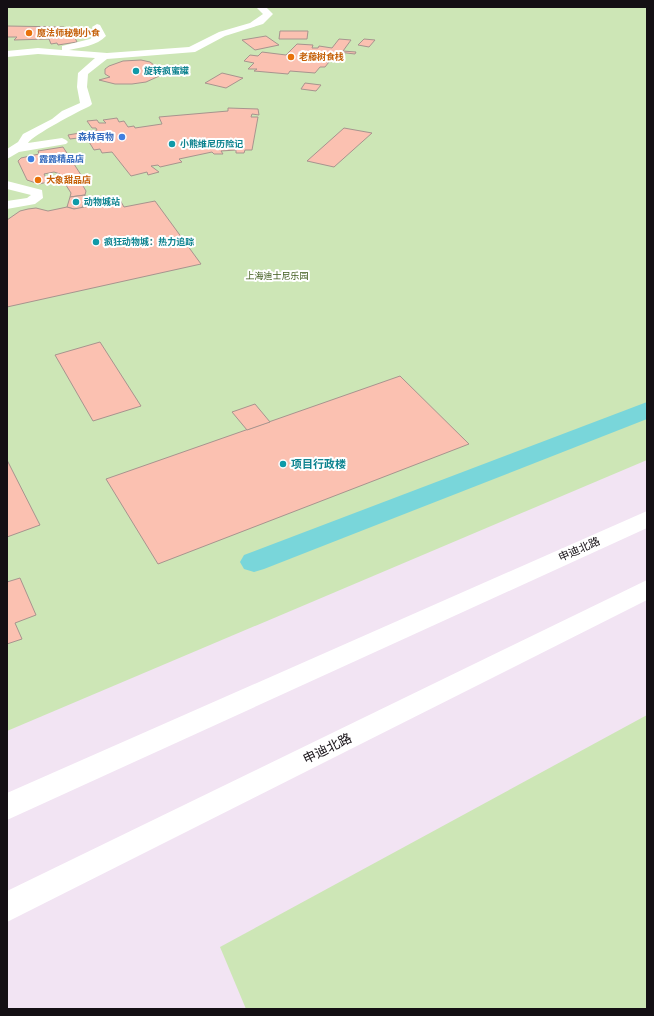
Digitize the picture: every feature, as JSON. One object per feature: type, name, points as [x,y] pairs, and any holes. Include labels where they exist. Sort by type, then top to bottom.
[{"type":"street","points":[[7,54],[46,52],[104,56],[191,50],[203,46],[221,34],[256,24],[266,19],[268,14],[261,7]]},
{"type":"street","points":[[46,52],[93,42],[101,36],[97,27]]},
{"type":"street","points":[[11,152],[22,144],[27,136],[86,104],[82,87],[83,73],[104,56]]},
{"type":"street","points":[[11,152],[62,142]]},
{"type":"street","points":[[7,173],[11,178],[7,184],[38,193],[37,198],[30,201],[7,204]]},
{"type":"street","name":"申迪北路","points":[[7,807],[647,519]]},
{"type":"street","name":"申迪北路","points":[[7,907],[647,589]]},
{"type":"green space","name":"上海迪士尼乐园","points":[[7,7],[647,7],[647,460],[7,731]]},
{"type":"green space","points":[[647,715],[647,1009],[246,1009],[220,947]]},
{"type":"building","points":[[7,26],[64,27],[61,32],[62,34],[73,34],[77,42],[58,45],[57,43],[51,44],[49,39],[14,40],[17,37],[7,37]]},
{"type":"building","points":[[280,31],[308,31],[307,39],[279,39]]},
{"type":"building","points":[[266,36],[279,45],[255,50],[242,40]]},
{"type":"building","name":"老藤树食栈","points":[[339,39],[351,40],[343,51],[356,52],[355,54],[338,52],[333,59],[324,59],[323,61],[329,62],[325,67],[320,67],[315,73],[290,71],[288,74],[254,71],[257,69],[248,69],[254,63],[244,61],[250,55],[258,56],[262,52],[286,55],[297,44],[313,45],[312,48],[318,48],[319,46],[332,48]]},
{"type":"building","points":[[364,39],[375,40],[369,47],[358,45]]},
{"type":"building","name":"旋转疯蜜罐","points":[[141,60],[150,62],[158,68],[167,67],[166,73],[146,82],[132,84],[115,84],[99,80],[110,77],[105,74],[105,69],[109,66],[123,61]]},
{"type":"building","points":[[222,73],[243,78],[226,88],[205,83]]},
{"type":"building","points":[[305,83],[321,85],[316,91],[301,89]]},
{"type":"building","name":"小熊维尼历险记","points":[[228,108],[258,109],[259,115],[252,114],[251,117],[258,117],[252,150],[245,150],[244,153],[236,153],[236,150],[221,151],[223,154],[214,154],[212,152],[179,159],[182,162],[160,167],[158,165],[151,166],[159,172],[148,175],[147,172],[131,176],[112,152],[102,153],[100,149],[94,150],[86,137],[70,139],[68,135],[97,130],[96,128],[92,128],[87,121],[97,120],[99,123],[106,123],[103,120],[117,118],[119,122],[124,121],[128,127],[134,126],[135,128],[162,124],[159,117],[228,111]]},
{"type":"building","points":[[344,128],[372,133],[334,167],[307,161]]},
{"type":"building","points":[[63,147],[83,178],[64,182],[60,174],[54,172],[44,174],[48,182],[39,184],[27,180],[18,161],[21,158],[39,154],[38,151]]},
{"type":"building","points":[[79,179],[86,191],[85,195],[70,197],[71,193],[64,182]]},
{"type":"building","name":"动物城站","points":[[85,195],[82,208],[74,209],[67,207],[70,197]]},
{"type":"building","name":"疯狂动物城：热力追踪","points":[[120,200],[124,207],[155,201],[201,264],[7,307],[7,220],[20,211],[28,209],[36,208],[48,211],[67,207],[74,209]]},
{"type":"building","points":[[100,342],[141,406],[93,421],[55,355]]},
{"type":"building","name":"项目行政楼","points":[[400,376],[469,444],[158,564],[106,479]]},
{"type":"building","points":[[255,404],[270,422],[247,430],[232,412]]},
{"type":"building","points":[[7,460],[40,525],[7,537]]},
{"type":"building","points":[[20,578],[36,615],[15,623],[22,639],[7,644],[7,582]]},
{"type":"waterway","points":[[254,562],[647,410]]},
{"type":"place","name":"魔法师秘制小食","points":[[29,33]]},
{"type":"place","name":"老藤树食栈","points":[[291,57]]},
{"type":"place","name":"旋转疯蜜罐","points":[[136,71]]},
{"type":"place","name":"森林百物","points":[[122,137]]},
{"type":"place","name":"小熊维尼历险记","points":[[172,144]]},
{"type":"place","name":"露露精品店","points":[[31,159]]},
{"type":"place","name":"大象甜品店","points":[[38,180]]},
{"type":"place","name":"动物城站","points":[[76,202]]},
{"type":"place","name":"疯狂动物城：热力追踪","points":[[96,242]]},
{"type":"place","name":"项目行政楼","points":[[283,464]]}]
